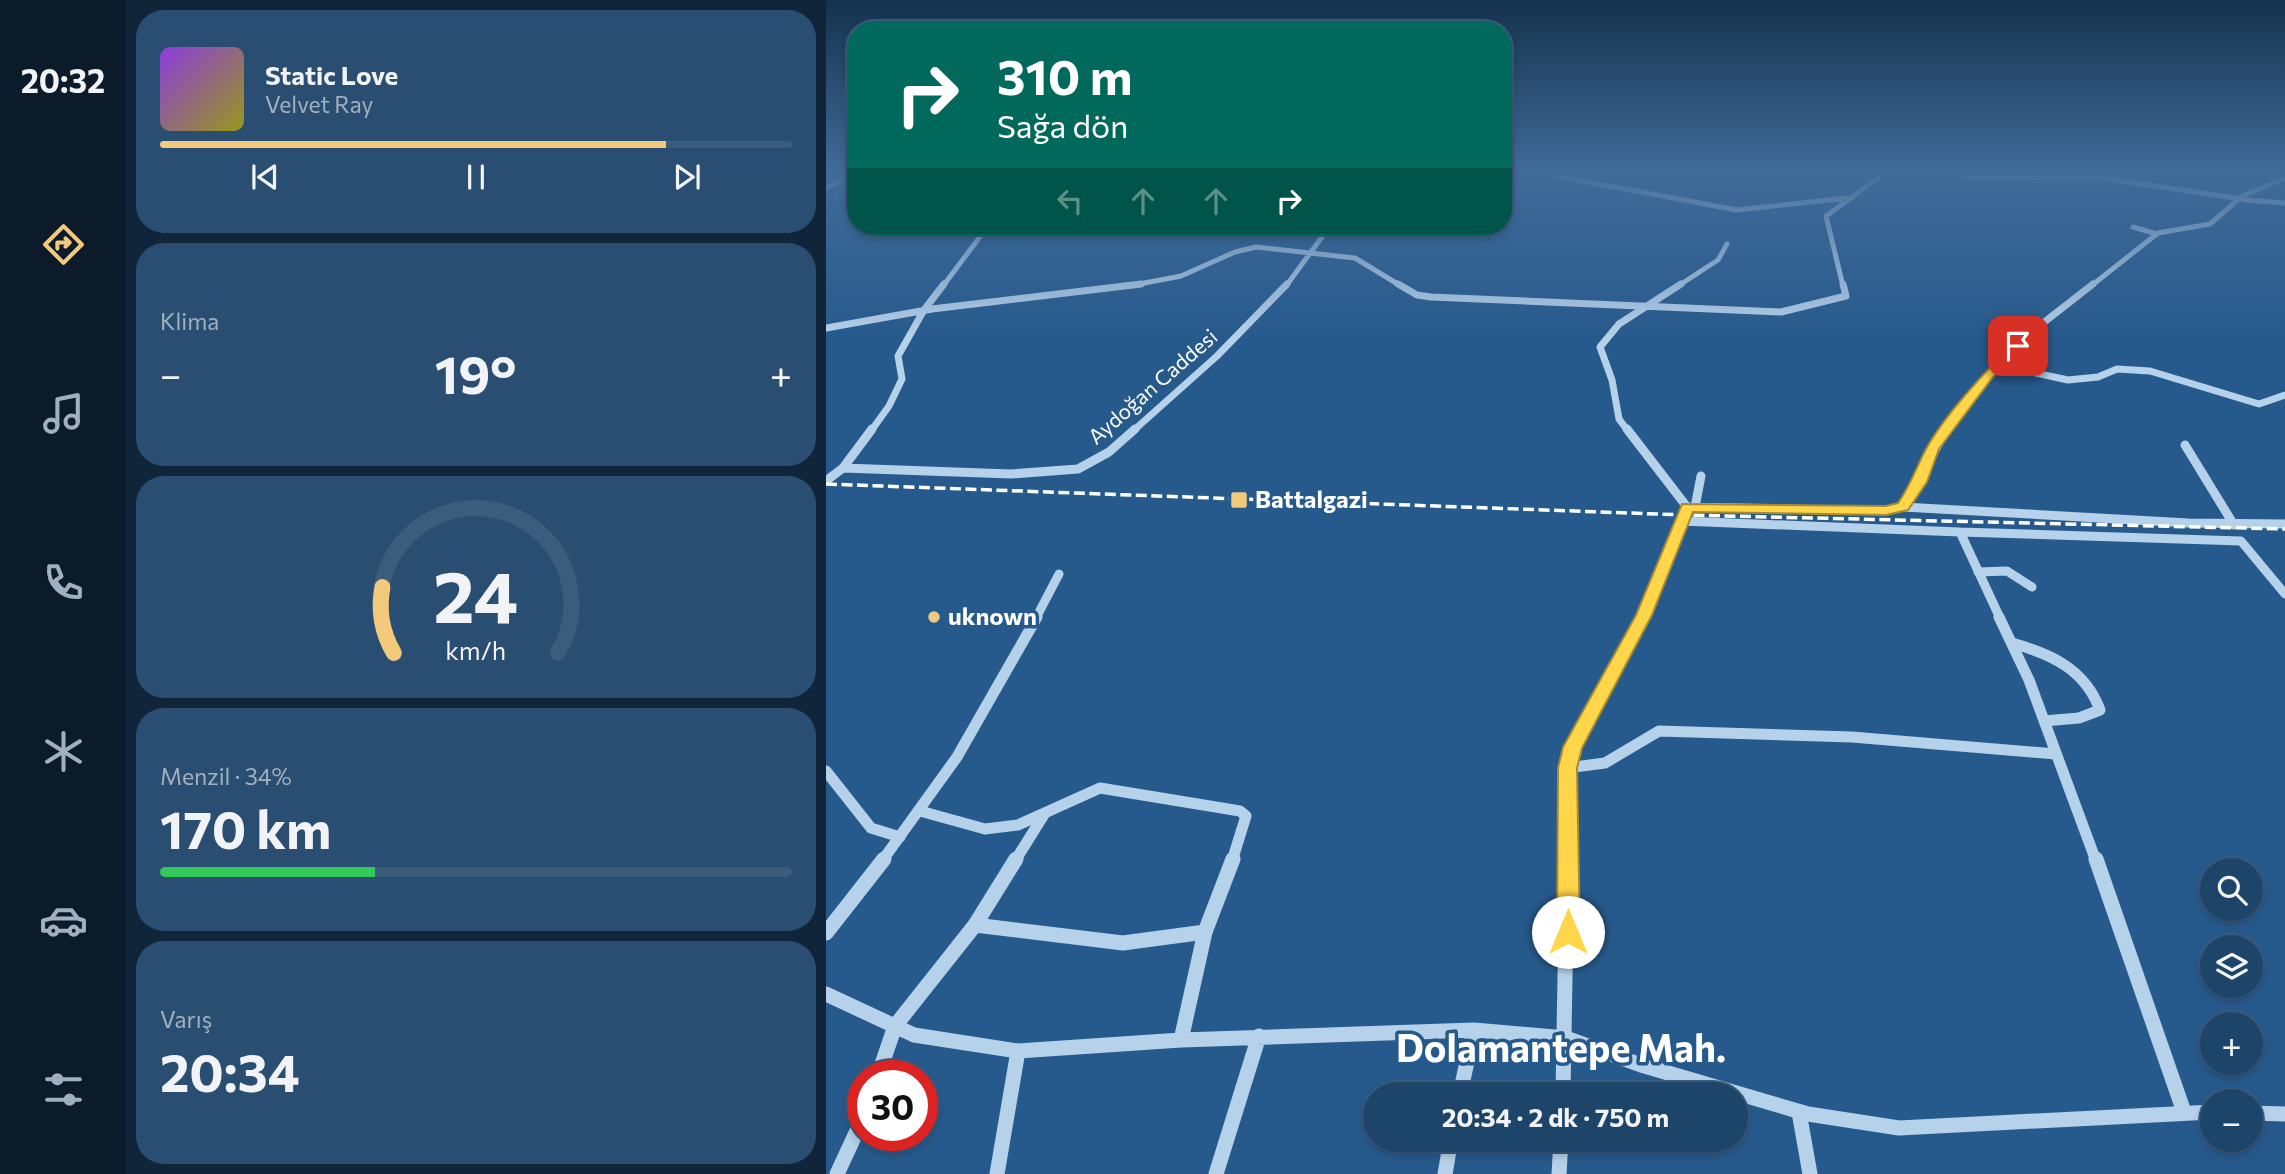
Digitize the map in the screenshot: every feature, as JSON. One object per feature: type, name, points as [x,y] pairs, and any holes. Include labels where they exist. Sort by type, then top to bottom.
[{"type":"street","points":[[826,328],[924,310],[1135,285],[1181,276],[1236,252],[1256,247],[1355,258],[1417,295],[1431,298],[1781,312],[1846,296],[1829,228]]},
{"type":"street","points":[[2136,228],[2157,234],[2190,228]]},
{"type":"street","points":[[1903,507],[1920,482],[1933,449],[1998,365],[2038,327],[2157,234]]},
{"type":"street","points":[[827,480],[842,468],[889,406],[902,379],[898,356],[924,310],[981,235]]},
{"type":"street","name":"Aydoğan Caddesi","points":[[842,468],[1011,474],[1048,474],[1078,469],[1109,452],[1217,356],[1293,278],[1323,235]]},
{"type":"street","points":[[1727,244],[1718,260],[1619,324],[1600,346],[1612,380],[1619,419],[1691,507],[1886,511],[1903,507],[2234,525],[2285,524]]},
{"type":"street","points":[[1998,365],[2068,380],[2098,377],[2117,369],[2150,370],[2259,404],[2285,396]]},
{"type":"street","points":[[2185,444],[2234,525]]},
{"type":"street","points":[[1564,1082],[1567,768],[1572,747],[1644,615],[1681,521],[1691,507],[1701,476]]},
{"type":"street","points":[[1681,521],[2241,541],[2285,594]]},
{"type":"street","points":[[1960,533],[2012,643],[2044,721],[2121,927],[2184,1112]]},
{"type":"street","points":[[1978,572],[1992,568],[2006,569],[2032,587]]},
{"type":"street","points":[[826,933],[920,811],[1018,657],[1059,575]]},
{"type":"street","points":[[2012,643],[2045,651],[2078,673],[2097,697],[2100,710],[2079,718],[2044,721]]},
{"type":"street","points":[[1567,768],[1605,763],[1659,732],[1852,737],[2056,754]]},
{"type":"street","points":[[826,771],[871,828],[900,837]]},
{"type":"street","points":[[920,811],[985,830],[1018,825],[1100,788],[1240,811],[1246,816],[1244,829],[1205,932],[1181,1040]]},
{"type":"street","points":[[883,1060],[895,1026],[975,925],[1045,813]]},
{"type":"street","points":[[975,925],[1123,943],[1205,932]]},
{"type":"street","points":[[826,994],[914,1035],[1018,1051],[1259,1036],[1474,1030],[1566,1038],[1641,1065],[1799,1112],[1899,1128],[2200,1112]]},
{"type":"street","points":[[1463,1082],[1474,1030]]},
{"type":"street","points":[[1216,1174],[1259,1036]]},
{"type":"street","points":[[997,1174],[1018,1051]]},
{"type":"street","points":[[1799,1112],[1810,1174]]},
{"type":"street","points":[[2263,1113],[2285,1114]]},
{"type":"street","points":[[837,1174],[848,1151]]},
{"type":"street","points":[[1446,1174],[1449,1152]]},
{"type":"street","points":[[1559,1174],[1560,1152]]},
{"type":"railway","points":[[826,484],[1684,515],[2285,529]]},
{"type":"place","name":"Battalgazi","points":[[1239,500]]},
{"type":"place","name":"uknown","points":[[934,617]]},
{"type":"district","name":"Dolamantepe Mah.","points":[[1561,1049]]},
{"type":"route","points":[[1568,932],[1567,768],[1572,747],[1644,615],[1687,507],[1886,511],[1903,507],[1920,482],[1933,449],[1989,374],[2018,346]]}]
